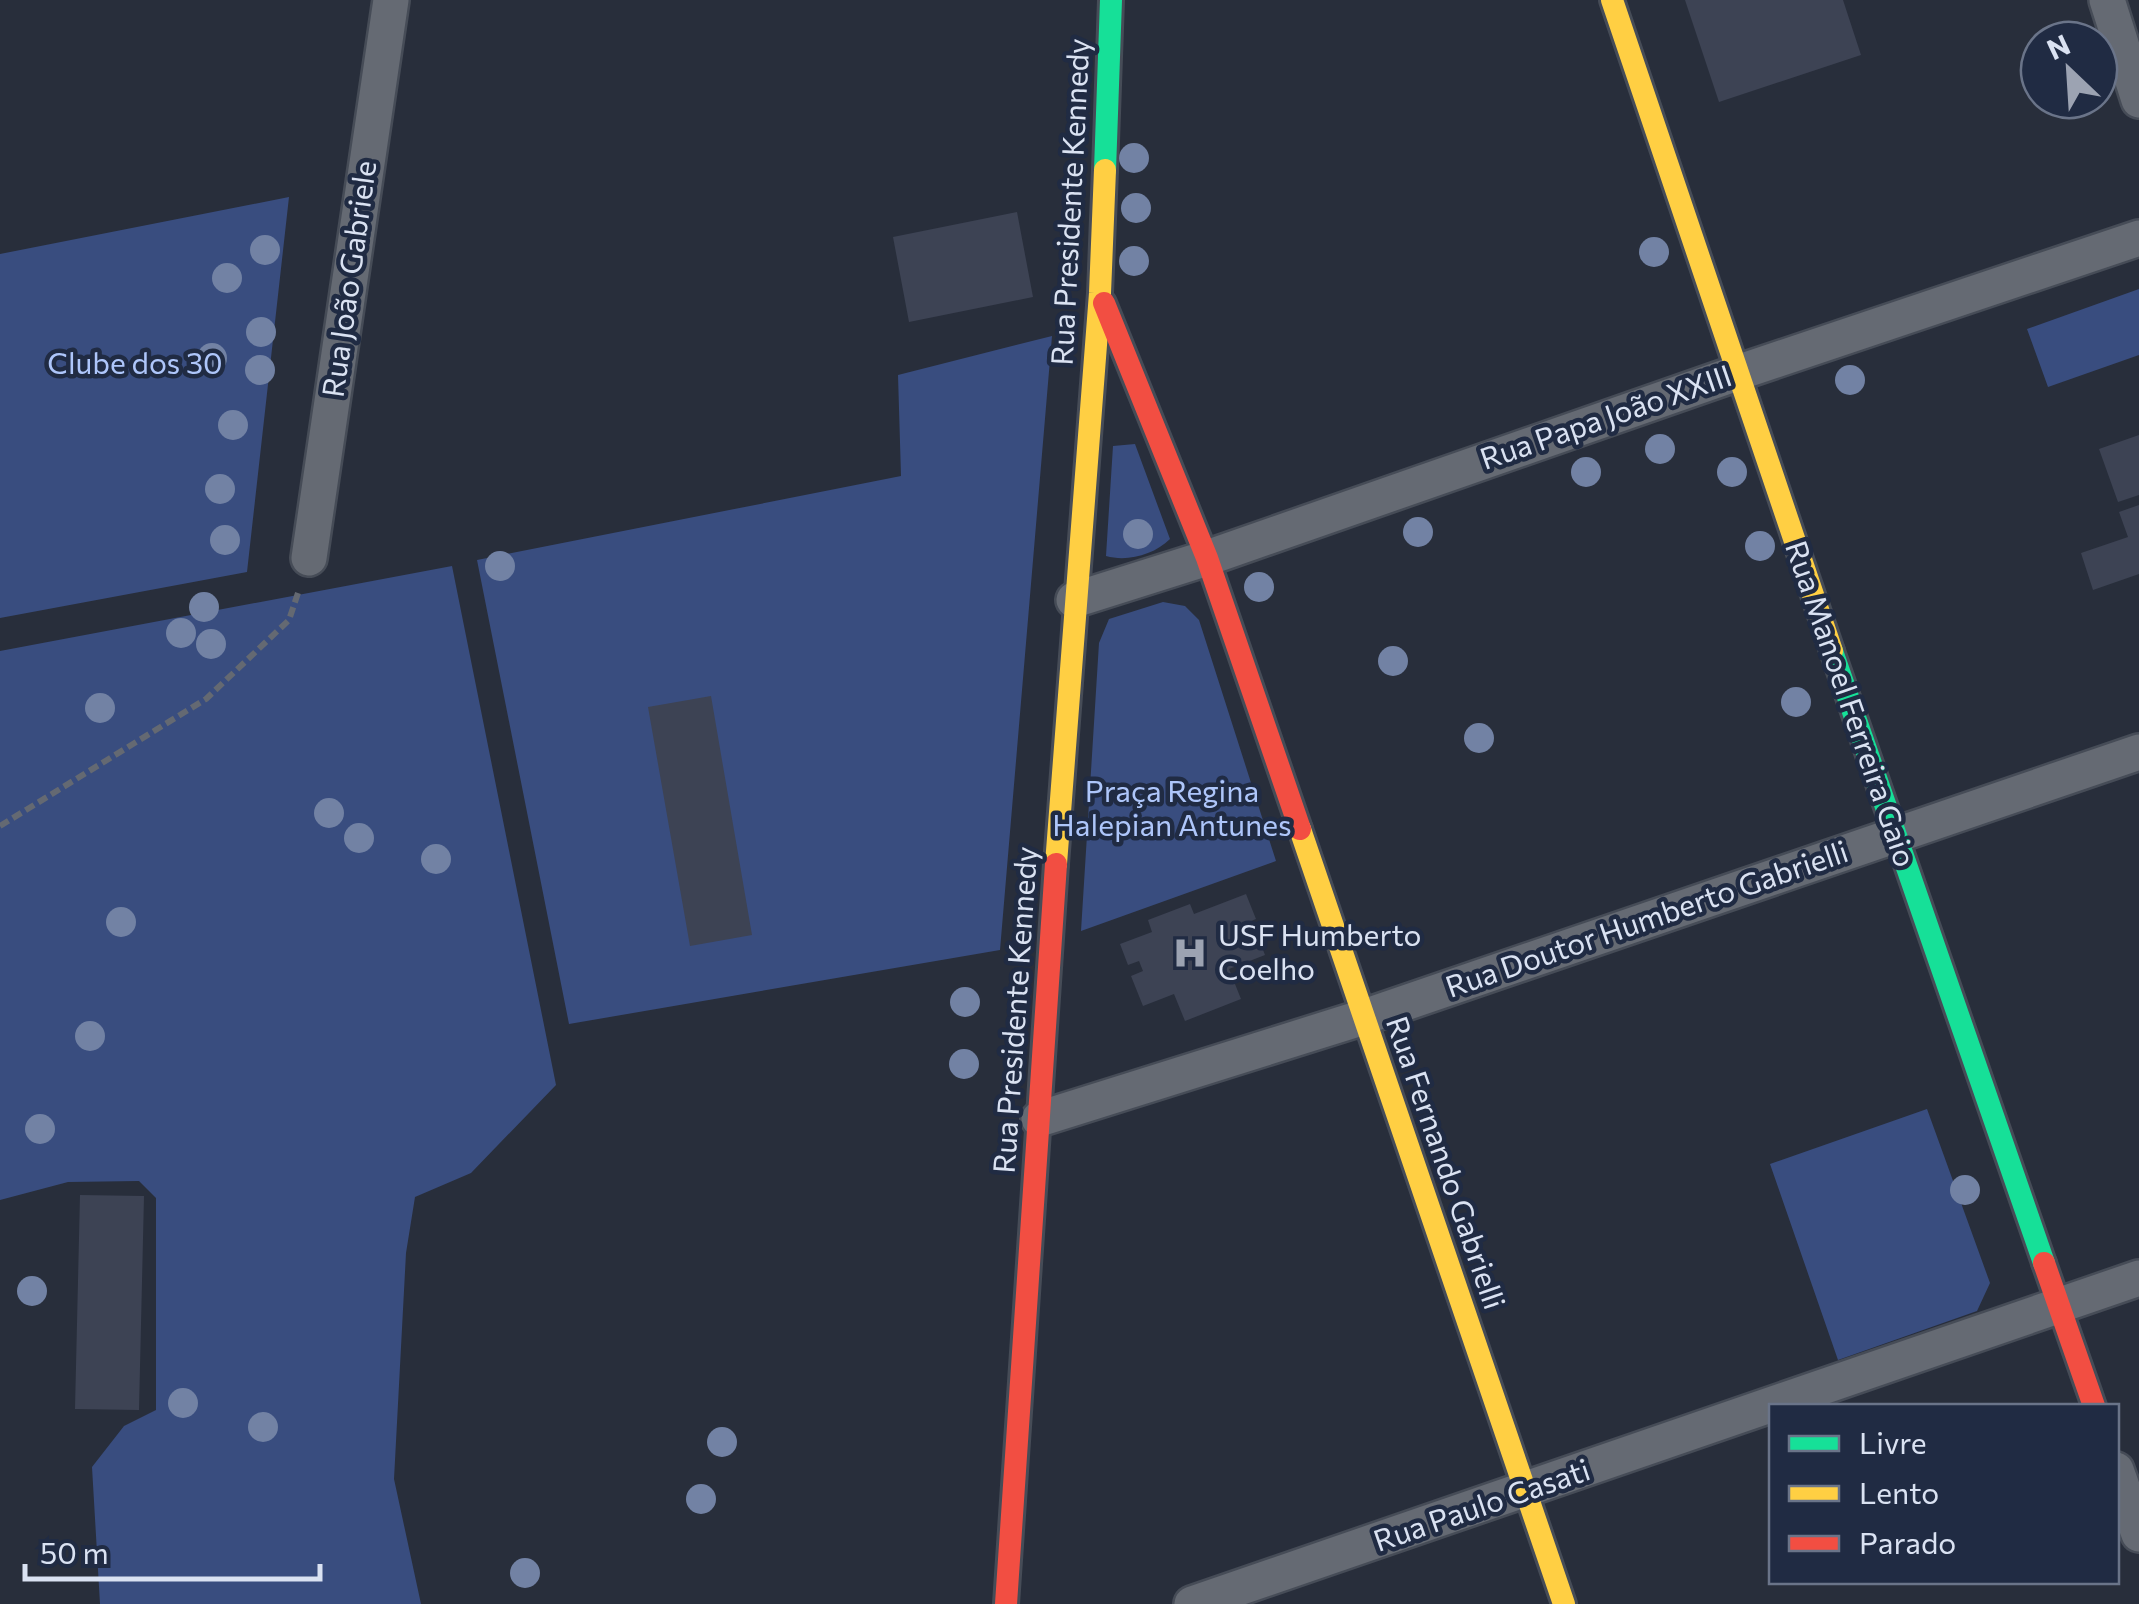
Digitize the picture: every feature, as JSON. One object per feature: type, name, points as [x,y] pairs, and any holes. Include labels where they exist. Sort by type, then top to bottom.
[{"type":"street","name":"Rua João Gabriele","points":[[310,558],[390,0]]},
{"type":"street","name":"Rua Presidente Kennedy","points":[[1006,1604],[1074,600],[1100,293],[1111,0]]},
{"type":"street","name":"Rua Manoel Ferreira Gaio","points":[[1612,0],[1894,836],[2093,1404]]},
{"type":"street","points":[[2106,0],[2139,100]]},
{"type":"street","name":"Rua Papa João XXIII","points":[[1074,600],[1207,558],[2139,238]]},
{"type":"street","name":"Rua Fernando Gabrielli","points":[[1100,293],[1207,558],[1564,1604]]},
{"type":"street","name":"Rua Doutor Humberto Gabrielli","points":[[1039,1120],[1364,1017],[2139,752]]},
{"type":"street","name":"Rua Paulo Casati","points":[[1780,1404],[2139,1278]]},
{"type":"street","name":"Rua Paulo Casati","points":[[1192,1604],[1769,1408]]},
{"type":"street","points":[[2119,1478],[2139,1534]]},
{"type":"path","points":[[0,826],[206,699],[289,620],[310,558]]},
{"type":"green space","name":"Clube dos 30","points":[[289,197],[247,572],[0,618],[0,254]]},
{"type":"green space","points":[[2139,289],[2139,355],[2048,387],[2027,329]]},
{"type":"green space","points":[[1052,336],[1000,950],[569,1024],[477,560],[901,476],[898,375]]},
{"type":"green space","points":[[1135,444],[1170,539],[1140,556],[1106,556],[1113,446]]},
{"type":"green space","points":[[452,566],[556,1085],[471,1173],[415,1197],[406,1253],[394,1479],[421,1604],[100,1604],[92,1467],[124,1426],[156,1410],[156,1198],[139,1181],[68,1182],[0,1200],[0,651]]},
{"type":"green space","name":"Praça Regina Halepian Antunes","points":[[1163,602],[1185,606],[1199,620],[1276,861],[1081,931],[1099,643],[1109,619]]},
{"type":"green space","points":[[1927,1109],[1990,1283],[1977,1311],[1838,1360],[1770,1164]]},
{"type":"building","points":[[1685,0],[1843,0],[1861,55],[1719,102]]},
{"type":"building","points":[[1017,212],[1033,297],[909,322],[893,237]]},
{"type":"building","points":[[2139,435],[2139,495],[2118,502],[2099,449]]},
{"type":"building","points":[[2139,505],[2139,574],[2093,590],[2081,553],[2128,537],[2119,512]]},
{"type":"building","points":[[711,696],[752,935],[690,946],[648,707]]},
{"type":"building","points":[[1246,894],[1256,919],[1239,926],[1243,934],[1255,929],[1265,955],[1229,969],[1241,999],[1185,1021],[1174,994],[1143,1006],[1131,976],[1143,971],[1139,961],[1128,965],[1120,944],[1152,932],[1148,920],[1190,904],[1194,914]]},
{"type":"building","points":[[80,1195],[144,1196],[139,1410],[75,1409]]},
{"type":"traffic: fast","points":[[1105,170],[1111,0]]},
{"type":"traffic: fast","points":[[1832,651],[2044,1263]]},
{"type":"traffic: slow","points":[[1612,0],[1832,651]]},
{"type":"traffic: slow","points":[[1056,864],[1100,293],[1105,170]]},
{"type":"traffic: slow","points":[[1300,829],[1564,1604]]},
{"type":"traffic: jam","points":[[1104,303],[1207,558],[1300,829]]},
{"type":"traffic: jam","points":[[1006,1604],[1056,864]]},
{"type":"traffic: jam","points":[[2044,1263],[2093,1404]]},
{"type":"place","name":"USF Humberto Coelho","points":[[1190,953]]}]
